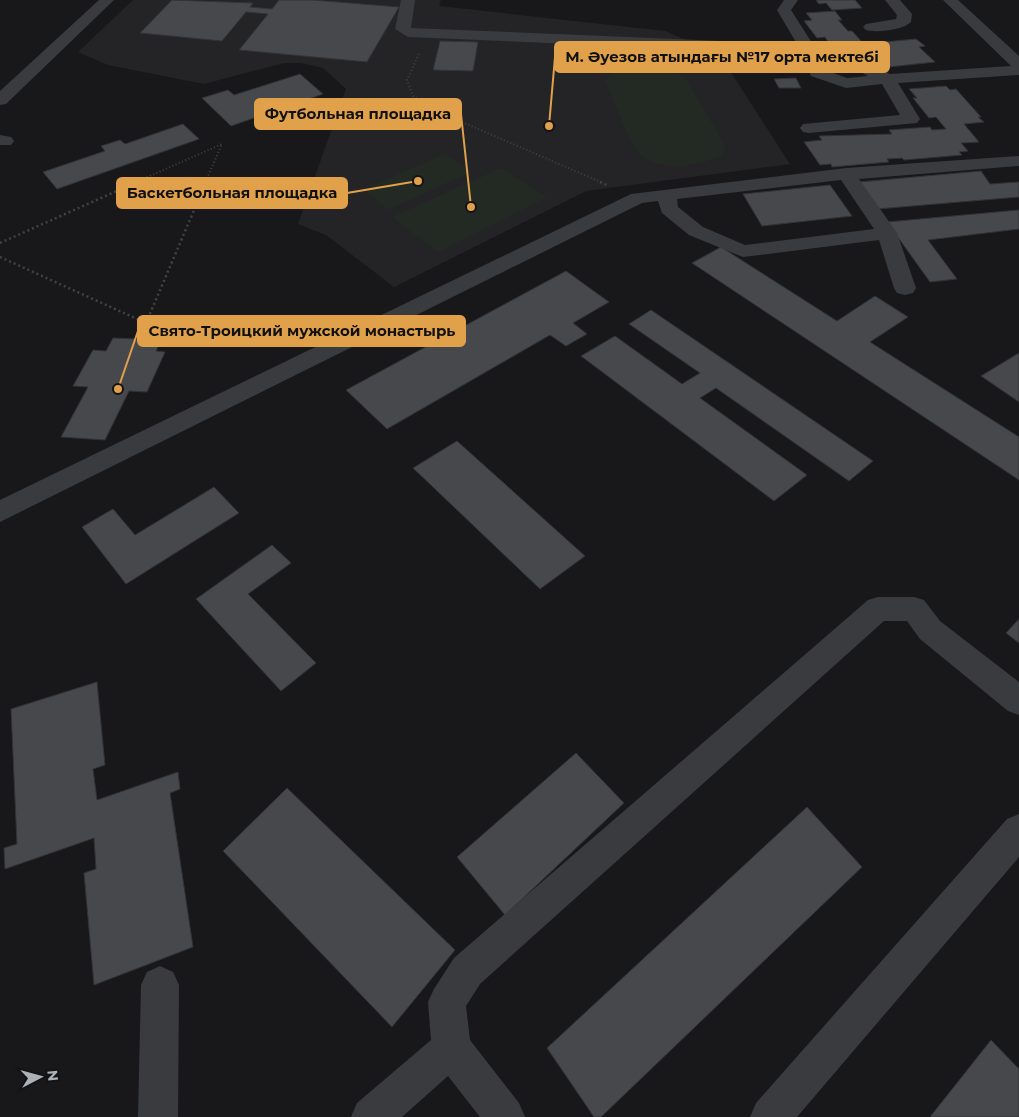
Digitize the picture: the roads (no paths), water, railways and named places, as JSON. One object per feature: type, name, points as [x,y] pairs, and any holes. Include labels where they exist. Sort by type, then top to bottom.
[{"type":"street","points":[[0,100],[107,0]]},
{"type":"street","points":[[408,0],[403,29],[408,32],[808,49],[828,56],[817,58],[817,73],[846,83],[1019,70]]},
{"type":"street","points":[[792,0],[784,10],[808,49]]},
{"type":"street","points":[[871,27],[903,22],[906,14],[892,0]]},
{"type":"street","points":[[950,0],[1019,65]]},
{"type":"street","points":[[809,128],[911,119],[887,79]]},
{"type":"street","points":[[0,512],[638,198],[846,174],[1019,161]]},
{"type":"street","points":[[846,174],[887,233],[905,288]]},
{"type":"street","points":[[667,194],[669,209],[696,231],[743,250],[887,233]]},
{"type":"street","points":[[505,1117],[452,1048],[447,1002],[467,971],[878,609],[914,609],[930,630],[1019,702]]},
{"type":"street","points":[[770,1117],[1019,831]]},
{"type":"street","points":[[158,1117],[160,985]]},
{"type":"street","points":[[371,1117],[452,1048]]},
{"type":"place","name":"М. Әуезов атындағы №17 орта мектебі","points":[[549,126]]},
{"type":"place","name":"Баскетбольная площадка","points":[[418,181]]},
{"type":"place","name":"Футбольная площадка","points":[[471,207]]},
{"type":"place","name":"Свято-Троицкий мужской монастырь","points":[[118,389]]}]
